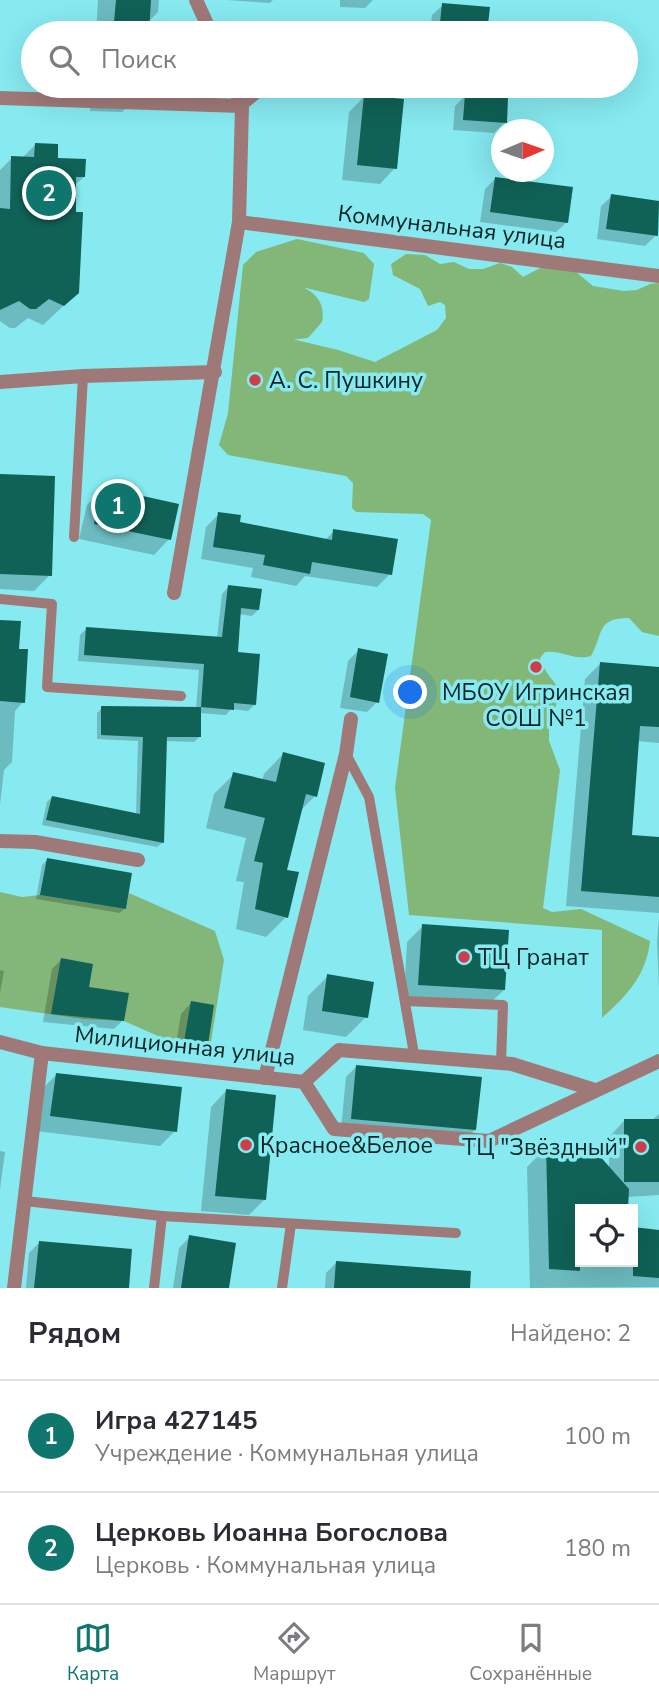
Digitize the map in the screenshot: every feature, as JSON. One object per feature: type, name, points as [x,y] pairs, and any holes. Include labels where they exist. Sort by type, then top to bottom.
[{"type":"street","points":[[196,0],[206,21]]},
{"type":"street","points":[[0,98],[242,106]]},
{"type":"street","points":[[174,593],[215,372],[239,222],[242,106],[238,98]]},
{"type":"street","name":"Коммунальная улица","points":[[239,222],[659,276]]},
{"type":"street","points":[[0,382],[83,376],[215,372]]},
{"type":"street","points":[[265,1078],[346,754],[351,719]]},
{"type":"street","points":[[0,841],[35,842],[138,860]]},
{"type":"street","name":"Милиционная улица","points":[[0,1042],[42,1053],[304,1082],[334,1129],[489,1140],[659,1061]]},
{"type":"street","points":[[304,1082],[339,1050],[501,1063],[595,1090]]},
{"type":"street","points":[[15,1288],[42,1053]]},
{"type":"lane","points":[[242,106],[252,98]]},
{"type":"lane","points":[[74,537],[83,376]]},
{"type":"lane","points":[[0,599],[52,604],[47,687],[181,696]]},
{"type":"lane","points":[[346,754],[369,797],[414,1054]]},
{"type":"lane","points":[[405,1001],[503,1005],[501,1063]]},
{"type":"lane","points":[[25,1201],[162,1216],[456,1233]]},
{"type":"lane","points":[[154,1288],[162,1216]]},
{"type":"lane","points":[[282,1288],[291,1224]]},
{"type":"green space","points":[[297,239],[364,253],[374,264],[369,299],[364,302],[306,288],[298,289],[283,304],[284,330],[288,338],[375,362],[437,330],[446,318],[445,305],[440,302],[428,306],[420,289],[393,275],[391,264],[406,254],[425,255],[440,264],[454,262],[469,269],[483,269],[500,263],[512,267],[523,277],[542,267],[575,271],[593,286],[624,291],[659,283],[659,636],[642,632],[629,618],[618,619],[602,628],[591,656],[545,652],[540,658],[561,692],[549,724],[549,741],[560,770],[543,908],[552,912],[581,909],[650,941],[640,975],[602,1018],[602,930],[409,915],[395,788],[431,520],[423,514],[356,512],[352,508],[353,483],[346,476],[228,455],[219,445],[228,413],[243,265],[256,252]]},
{"type":"green space","points":[[302,287],[319,301],[322,322],[308,338],[289,340],[281,336],[275,297]]},
{"type":"green space","points":[[0,892],[22,897],[40,895],[126,909],[129,893],[215,931],[224,960],[210,1048],[167,1040],[124,1021],[84,1019],[0,1007]]},
{"type":"building","points":[[116,0],[151,0],[150,21],[114,21]]},
{"type":"building","points":[[442,3],[490,7],[488,21],[440,21]]},
{"type":"building","points":[[364,98],[404,99],[397,169],[357,165]]},
{"type":"building","points":[[465,98],[508,98],[507,119],[491,119],[491,122],[463,120]]},
{"type":"building","points":[[35,143],[58,144],[58,158],[86,159],[85,177],[76,177],[76,212],[83,212],[79,293],[64,306],[49,299],[36,309],[30,309],[19,301],[0,310],[0,208],[10,209],[11,156],[34,157]]},
{"type":"building","points":[[494,182],[534,182],[573,187],[568,223],[490,212]]},
{"type":"building","points":[[611,194],[659,201],[658,236],[606,229]]},
{"type":"building","points":[[0,474],[55,476],[52,576],[0,574]]},
{"type":"building","points":[[102,487],[179,504],[171,540],[94,524]]},
{"type":"building","points":[[218,512],[241,515],[240,522],[332,540],[333,529],[398,539],[392,575],[312,562],[310,574],[263,565],[265,555],[213,547]]},
{"type":"building","points":[[228,585],[262,589],[259,610],[241,608],[238,652],[260,654],[256,705],[234,703],[234,710],[201,707],[204,664],[84,655],[86,627],[222,637]]},
{"type":"building","points":[[0,620],[21,621],[19,649],[28,649],[25,703],[0,701]]},
{"type":"building","points":[[358,648],[388,654],[379,703],[350,697]]},
{"type":"building","points":[[600,662],[659,667],[659,727],[640,726],[632,835],[659,837],[659,897],[581,891]]},
{"type":"building","points":[[101,706],[201,707],[201,737],[167,737],[164,843],[46,820],[52,796],[140,814],[143,737],[101,735]]},
{"type":"building","points":[[283,752],[325,763],[317,797],[306,794],[287,870],[299,872],[288,918],[255,909],[263,863],[254,861],[265,818],[224,808],[233,772],[276,782]]},
{"type":"building","points":[[47,858],[132,873],[126,909],[40,895]]},
{"type":"building","name":"ТЦ Гранат","points":[[422,924],[509,930],[505,990],[418,985]]},
{"type":"building","points":[[61,958],[93,964],[89,987],[129,993],[124,1021],[51,1014]]},
{"type":"building","points":[[327,974],[374,982],[368,1018],[322,1011]]},
{"type":"building","points":[[191,1001],[214,1005],[208,1045],[184,1041]]},
{"type":"building","points":[[356,1065],[482,1077],[476,1130],[351,1119]]},
{"type":"building","points":[[56,1073],[182,1087],[177,1132],[50,1116]]},
{"type":"building","points":[[226,1089],[276,1095],[266,1200],[215,1196]]},
{"type":"building","name":"ТЦ \"Звёздный\"","points":[[624,1119],[659,1119],[659,1182],[624,1182]]},
{"type":"building","points":[[546,1145],[590,1145],[629,1189],[628,1204],[575,1204],[575,1267],[580,1267],[580,1271],[549,1269]]},
{"type":"building","points":[[638,1228],[659,1230],[659,1278],[633,1276],[633,1267],[638,1267]]},
{"type":"building","points":[[189,1235],[236,1243],[229,1288],[181,1288]]},
{"type":"building","points":[[39,1241],[132,1249],[129,1288],[34,1288]]},
{"type":"building","points":[[336,1261],[471,1271],[470,1288],[334,1288]]},
{"type":"place","name":"Церковь Иоанна Богослова","points":[[49,193]]},
{"type":"place","name":"А. С. Пушкину","points":[[255,380]]},
{"type":"place","name":"Игра 427145","points":[[118,506]]},
{"type":"place","name":"МБОУ Игринская СОШ №1","points":[[536,667]]},
{"type":"place","name":"ТЦ Гранат","points":[[464,957]]},
{"type":"place","name":"Красное&Белое","points":[[246,1145]]},
{"type":"place","name":"ТЦ \"Звёздный\"","points":[[641,1147]]}]
